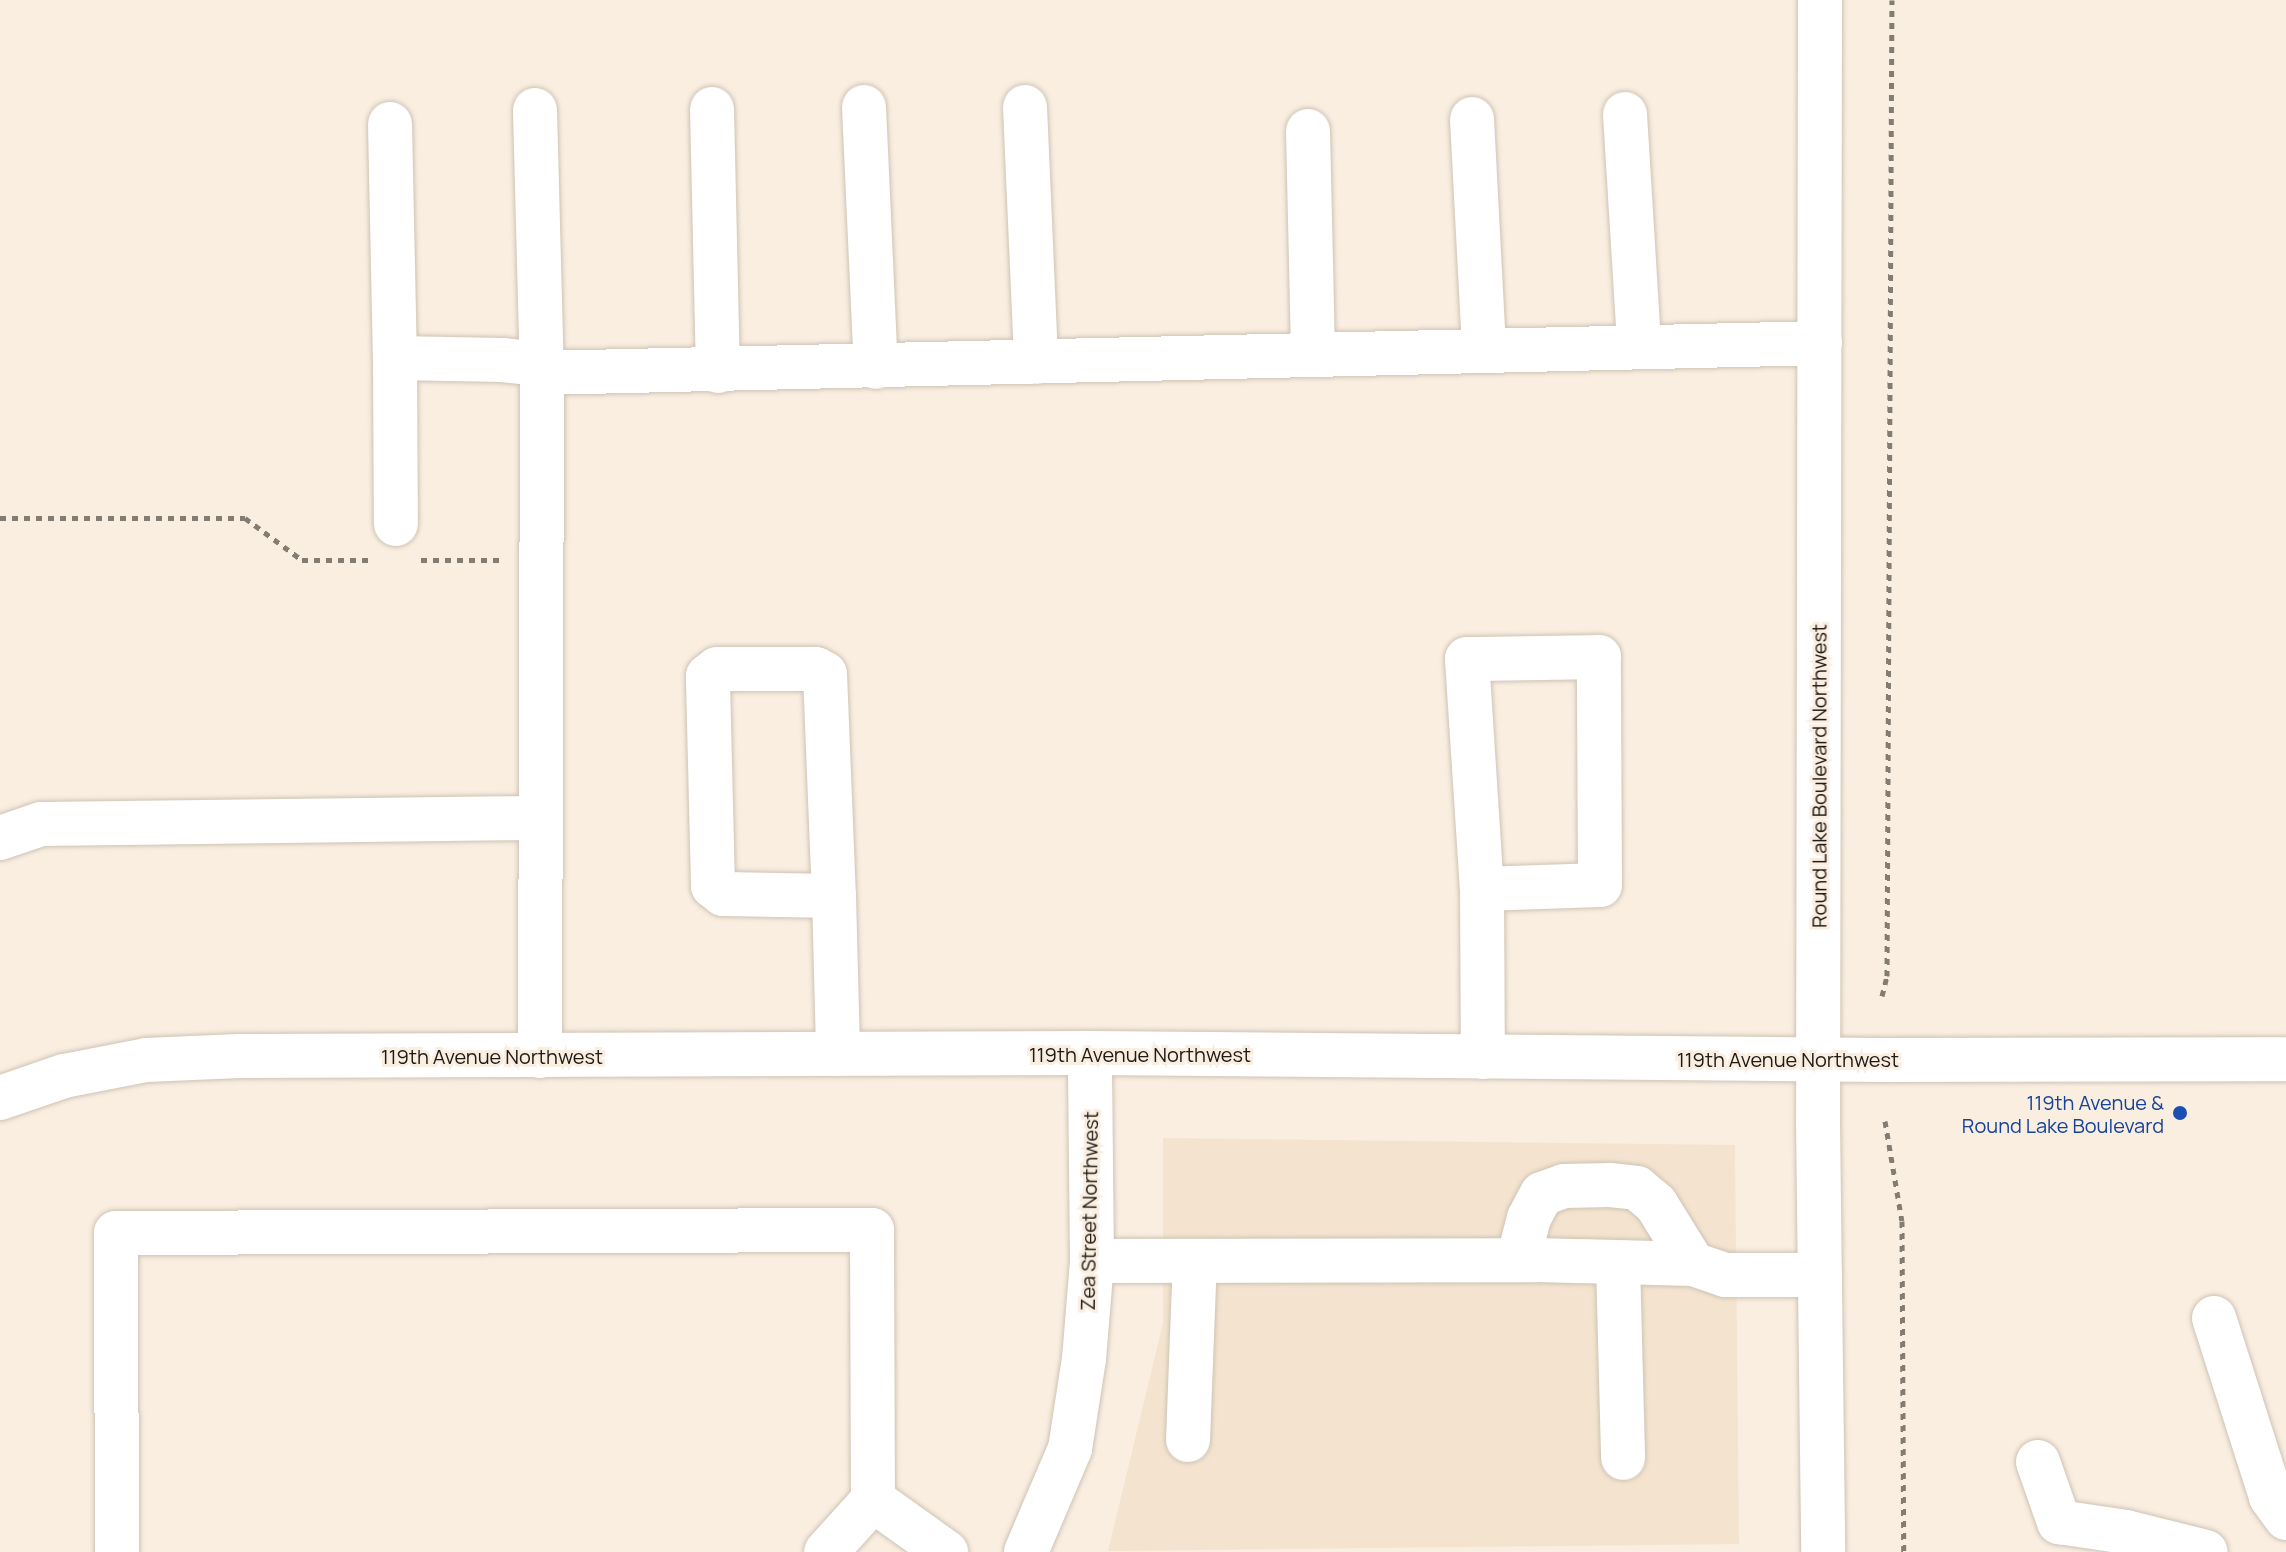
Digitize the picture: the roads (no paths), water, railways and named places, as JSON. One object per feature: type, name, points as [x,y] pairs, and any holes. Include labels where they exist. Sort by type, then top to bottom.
[{"type":"street","name":"Round Lake Boulevard Northwest","points":[[1820,0],[1819,1059],[1823,1552]]},
{"type":"street","points":[[864,107],[876,367]]},
{"type":"street","points":[[1025,107],[1036,362]]},
{"type":"street","points":[[712,109],[718,371]]},
{"type":"street","points":[[535,110],[542,373],[538,818],[540,1056]]},
{"type":"street","points":[[1625,114],[1639,345]]},
{"type":"street","points":[[1472,119],[1484,349]]},
{"type":"street","points":[[390,124],[397,548]]},
{"type":"street","points":[[1308,131],[1313,354]]},
{"type":"street","points":[[395,358],[502,360],[529,363],[542,373],[1820,343]]},
{"type":"street","points":[[1482,889],[1600,885],[1599,657],[1467,659],[1482,889],[1483,1057]]},
{"type":"street","points":[[834,896],[723,894],[713,886],[708,676],[717,669],[816,669],[825,674],[834,896],[838,1054]]},
{"type":"street","points":[[0,838],[41,824],[538,818]]},
{"type":"street","name":"119th Avenue Northwest","points":[[0,1098],[64,1076],[146,1060],[239,1056],[1090,1053],[2286,1059]]},
{"type":"street","name":"Zea Street Northwest","points":[[1026,1552],[1070,1449],[1084,1359],[1092,1261],[1090,1053]]},
{"type":"street","points":[[1518,1260],[1529,1218],[1542,1194],[1564,1186],[1610,1185],[1637,1188],[1656,1204],[1693,1264]]},
{"type":"street","points":[[117,1552],[116,1233],[872,1230],[873,1500],[826,1552]]},
{"type":"street","points":[[1092,1261],[1518,1260],[1693,1264],[1725,1275],[1820,1275]]},
{"type":"street","points":[[1188,1440],[1195,1261]]},
{"type":"street","points":[[1618,1263],[1623,1458]]},
{"type":"street","points":[[2214,1318],[2271,1497],[2286,1518]]},
{"type":"street","points":[[2038,1462],[2059,1522],[2126,1532],[2206,1552]]},
{"type":"street","points":[[873,1500],[946,1552]]},
{"type":"place","name":"119th Avenue & Round Lake Boulevard","points":[[2180,1113]]}]
